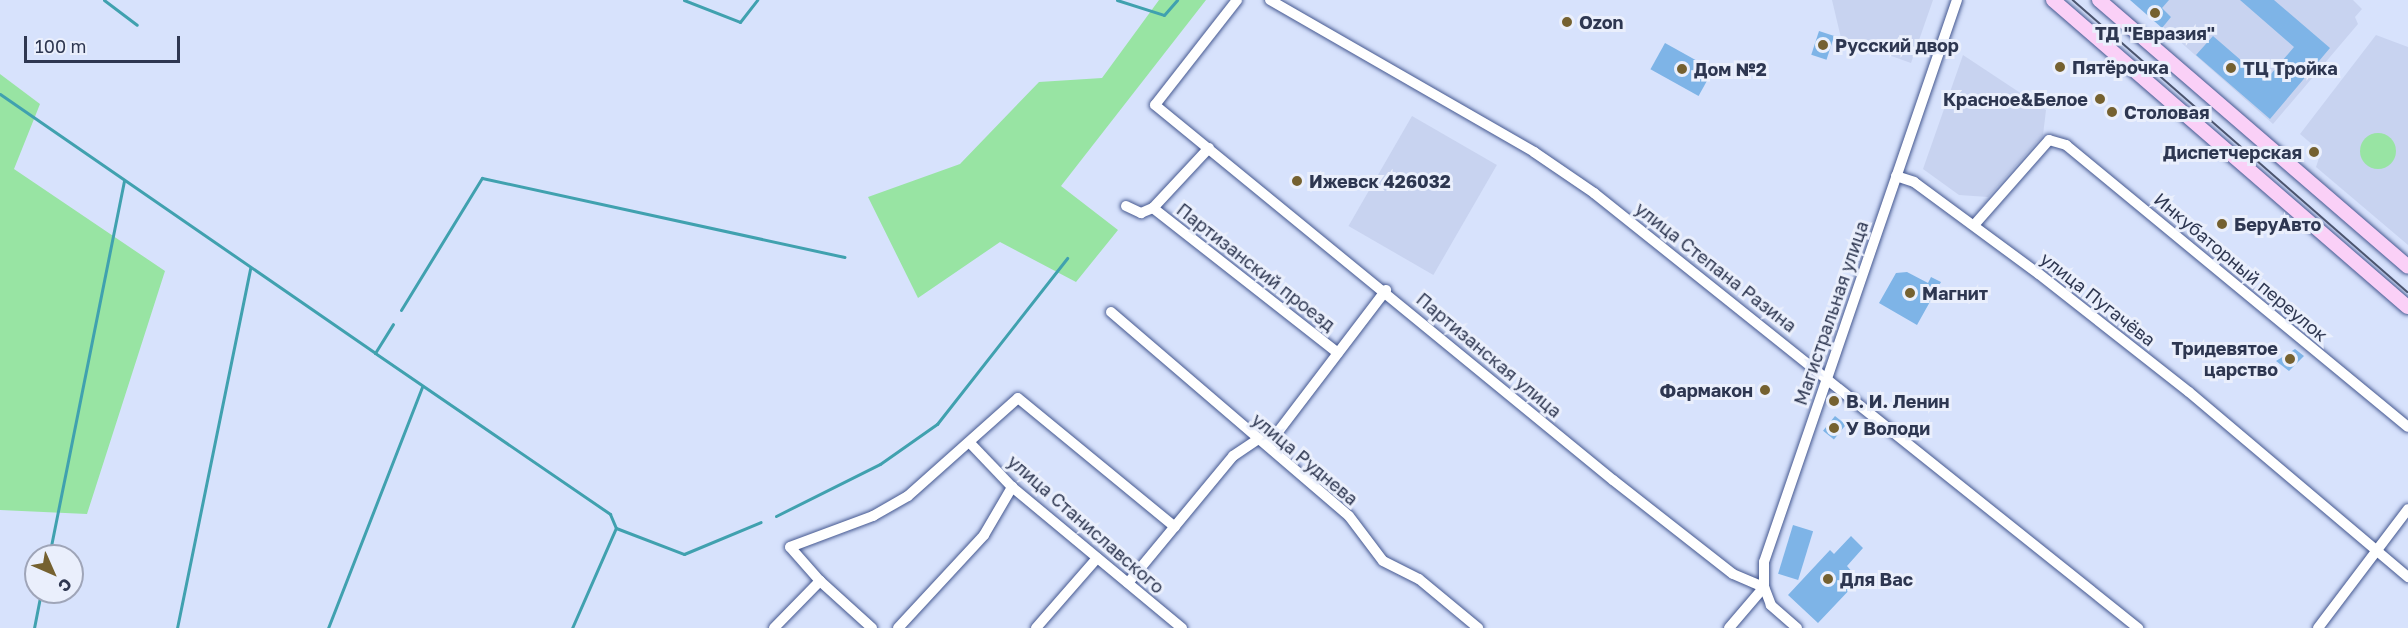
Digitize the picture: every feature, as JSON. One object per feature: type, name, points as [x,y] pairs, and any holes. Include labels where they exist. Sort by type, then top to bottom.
[{"type":"main road","points":[[2053,0],[2408,307]]},
{"type":"main road","points":[[2099,0],[2408,267]]},
{"type":"street","name":"Партизанская улица","points":[[1237,0],[1155,105],[1386,290],[1641,502],[1733,574],[1764,587]]},
{"type":"street","name":"улица Степана Разина","points":[[1270,0],[1543,158],[1594,193],[1825,375],[2138,628]]},
{"type":"street","name":"Магистральная улица","points":[[1764,587],[1764,562],[1825,375],[1957,0]]},
{"type":"street","name":"Инкубаторный переулок","points":[[1975,224],[2049,140],[2066,145],[2408,427]]},
{"type":"street","points":[[1126,206],[1142,213],[1154,208],[1209,148]]},
{"type":"street","name":"улица Пугачёва","points":[[1896,176],[1914,182],[1975,224],[2189,392],[2408,577]]},
{"type":"street","name":"Партизанский проезд","points":[[1154,208],[1338,353]]},
{"type":"street","name":"Партизанский проезд","points":[[1268,445],[1386,290]]},
{"type":"street","name":"улица Руднева","points":[[1111,312],[1257,440],[1268,445],[1349,516],[1383,561],[1419,579],[1478,628]]},
{"type":"street","points":[[872,628],[820,581],[790,547],[873,516],[920,488],[1018,398],[1175,527]]},
{"type":"street","points":[[1128,583],[1233,456],[1257,440]]},
{"type":"street","name":"улица Станиславского","points":[[970,443],[1012,487],[1182,628]]},
{"type":"street","points":[[898,628],[984,535],[1012,487]]},
{"type":"street","points":[[2318,628],[2408,509]]},
{"type":"street","points":[[1040,627],[1097,558]]},
{"type":"street","points":[[774,628],[820,581]]},
{"type":"street","points":[[1729,628],[1764,587],[1771,605],[1797,628]]},
{"type":"shaded area","points":[[1832,0],[1933,0],[1911,63],[1841,38]]},
{"type":"shaded area","points":[[2133,0],[2353,0],[2362,9],[2355,17],[2358,24],[2273,124]]},
{"type":"shaded area","points":[[2376,35],[2408,47],[2408,245],[2316,167],[2321,152],[2300,134]]},
{"type":"shaded area","points":[[1963,55],[2046,110],[2043,135],[1988,197],[1959,195],[1923,169]]},
{"type":"shaded area","points":[[1412,116],[1497,165],[1433,275],[1348,226]]},
{"type":"green space","points":[[1159,0],[1206,0],[1061,186],[1118,230],[1076,282],[1000,242],[918,298],[868,197],[960,164],[1039,82],[1102,78]]},
{"type":"green space","points":[[0,74],[40,104],[14,169],[165,271],[87,514],[0,510]]},
{"type":"green space","points":[[2378,133],[2391,138],[2396,151],[2391,164],[2378,169],[2365,164],[2360,151],[2365,138]]},
{"type":"building","name":"ТД \"Евразия\"","points":[[2130,0],[2169,0],[2162,8],[2171,17],[2162,28]]},
{"type":"building","name":"ТЦ Тройка","points":[[2240,0],[2274,0],[2330,48],[2270,119],[2196,55],[2213,36],[2265,81],[2294,47]]},
{"type":"building","name":"Русский двор","points":[[1819,31],[1834,36],[1826,60],[1811,55]]},
{"type":"building","name":"Дом №2","points":[[1665,43],[1713,70],[1699,96],[1650,69]]},
{"type":"building","name":"Магнит","points":[[1907,272],[1928,283],[1931,277],[1941,282],[1917,325],[1879,303],[1896,273]]},
{"type":"building","name":"Тридевятое царство","points":[[2295,349],[2304,356],[2289,371],[2276,361]]},
{"type":"building","name":"У Володи","points":[[1835,416],[1846,425],[1834,440],[1823,431]]},
{"type":"building","points":[[1793,525],[1813,531],[1798,580],[1778,574]]},
{"type":"building","name":"Для Вас","points":[[1851,536],[1863,548],[1847,566],[1853,573],[1854,585],[1818,623],[1788,595],[1830,550],[1834,554]]},
{"type":"waterway","points":[[104,0],[137,25]]},
{"type":"waterway","points":[[684,0],[740,22],[757,0]]},
{"type":"waterway","points":[[1117,0],[1164,15],[1177,0]]},
{"type":"waterway","points":[[0,94],[375,353],[393,324]]},
{"type":"waterway","points":[[401,310],[482,178],[844,257]]},
{"type":"waterway","points":[[51,544],[124,180]]},
{"type":"waterway","points":[[776,516],[880,464],[937,424],[1067,258]]},
{"type":"waterway","points":[[177,628],[250,268]]},
{"type":"waterway","points":[[375,353],[610,514],[616,528],[684,554],[761,522]]},
{"type":"waterway","points":[[328,628],[422,387]]},
{"type":"waterway","points":[[572,628],[616,528]]},
{"type":"waterway","points":[[34,628],[39,604]]},
{"type":"tram line","points":[[2073,0],[2408,292]]},
{"type":"place","name":"ТД \"Евразия\"","points":[[2155,13]]},
{"type":"place","name":"Ozon","points":[[1567,22]]},
{"type":"place","name":"Русский двор","points":[[1823,45]]},
{"type":"place","name":"Пятёрочка","points":[[2060,67]]},
{"type":"place","name":"ТЦ Тройка","points":[[2231,68]]},
{"type":"place","name":"Дом №2","points":[[1682,69]]},
{"type":"place","name":"Красное&Белое","points":[[2100,99]]},
{"type":"place","name":"Столовая","points":[[2112,112]]},
{"type":"place","name":"Диспетчерская","points":[[2314,152]]},
{"type":"place","name":"Ижевск 426032","points":[[1297,181]]},
{"type":"place","name":"БеруАвто","points":[[2222,224]]},
{"type":"place","name":"Магнит","points":[[1910,293]]},
{"type":"place","name":"Тридевятое царство","points":[[2290,359]]},
{"type":"place","name":"Фармакон","points":[[1765,390]]},
{"type":"place","name":"В. И. Ленин","points":[[1834,401]]},
{"type":"place","name":"У Володи","points":[[1834,428]]},
{"type":"place","name":"Для Вас","points":[[1828,579]]}]
